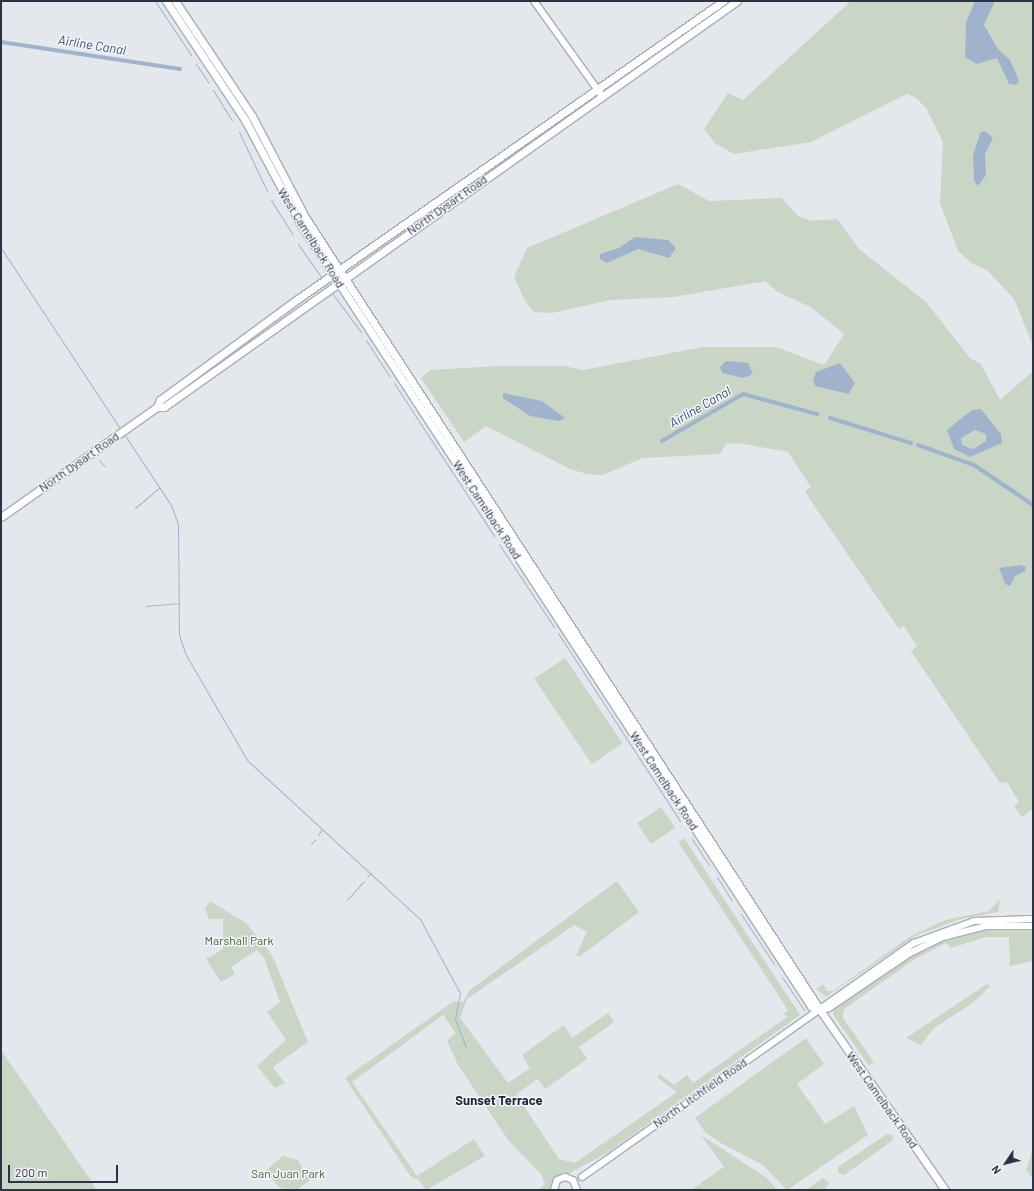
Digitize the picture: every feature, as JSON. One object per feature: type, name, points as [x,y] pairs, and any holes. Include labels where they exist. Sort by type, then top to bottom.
[{"type":"main road","name":"West Camelback Road","points":[[166,1],[242,114],[280,188],[337,272]]},
{"type":"main road","name":"West Camelback Road","points":[[175,1],[247,108],[287,185],[341,279],[696,823],[745,904],[811,1006],[820,1010]]},
{"type":"main road","points":[[534,1],[599,93]]},
{"type":"main road","name":"North Dysart Road","points":[[157,407],[164,408],[250,344],[599,93],[723,1]]},
{"type":"main road","name":"North Dysart Road","points":[[1,517],[157,407],[160,400],[337,272],[599,93],[737,1]]},
{"type":"main road","points":[[280,188],[287,185]]},
{"type":"main road","points":[[245,338],[250,344]]},
{"type":"main road","name":"West Camelback Road","points":[[696,823],[732,872],[776,938],[820,1010],[945,1190]]},
{"type":"main road","points":[[732,872],[745,904],[776,938]]},
{"type":"main road","name":"North Litchfield Road","points":[[554,1190],[558,1179],[582,1177],[820,1010],[826,1003],[935,933],[974,920],[1033,919]]},
{"type":"main road","name":"North Litchfield Road","points":[[901,955],[960,931],[1006,924],[1033,926]]},
{"type":"main road","name":"North Litchfield Road","points":[[577,1188],[582,1177]]},
{"type":"main road","points":[[572,1178],[577,1188]]},
{"type":"green space","points":[[851,1],[1033,1],[1033,346],[1014,299],[987,270],[973,264],[958,251],[940,203],[943,142],[926,108],[916,98],[907,94],[811,142],[734,154],[716,144],[704,129],[728,93],[743,100]]},
{"type":"green space","points":[[678,184],[709,201],[782,198],[798,216],[812,221],[837,219],[859,249],[926,302],[970,358],[981,364],[1000,400],[1033,371],[1033,809],[1022,817],[1014,806],[1019,802],[1007,782],[1000,783],[911,651],[917,646],[904,626],[899,629],[809,498],[805,491],[811,487],[788,452],[738,443],[726,444],[720,454],[643,458],[602,475],[587,474],[570,469],[486,426],[464,442],[421,378],[430,370],[498,366],[564,366],[583,370],[703,347],[776,347],[824,365],[844,334],[812,308],[778,292],[765,281],[674,297],[611,300],[552,313],[534,312],[525,301],[514,277],[527,248]]},
{"type":"green space","points":[[565,658],[623,743],[592,764],[534,679]]},
{"type":"green space","points":[[661,807],[675,828],[651,844],[637,823]]},
{"type":"green space","points":[[684,838],[800,1015],[607,1153],[553,1182],[550,1190],[539,1190],[545,1184],[541,1174],[508,1140],[457,1063],[447,1041],[456,1033],[443,1015],[352,1082],[417,1176],[474,1139],[485,1156],[426,1190],[419,1180],[411,1177],[345,1078],[454,1001],[463,1002],[470,990],[617,881],[639,912],[579,957],[576,955],[587,932],[574,925],[467,999],[460,1018],[508,1083],[530,1068],[522,1055],[564,1025],[572,1038],[608,1013],[614,1022],[579,1047],[587,1059],[545,1089],[538,1079],[516,1094],[559,1159],[575,1163],[677,1092],[658,1078],[659,1074],[674,1085],[687,1075],[693,1083],[787,1017],[784,1013],[788,1010],[678,842]]},
{"type":"green space","points":[[1000,899],[998,912],[961,919],[917,935],[826,997],[816,989],[823,984],[827,991],[833,991],[911,936],[945,920],[989,911]]},
{"type":"green space","name":"Marshall Park","points":[[210,901],[246,923],[272,955],[308,1042],[273,1067],[285,1083],[275,1088],[257,1066],[286,1040],[267,1012],[280,1002],[264,958],[257,950],[231,967],[235,974],[221,982],[206,959],[223,949],[223,919],[209,919],[205,909]]},
{"type":"green space","points":[[993,927],[1033,928],[1033,961],[1010,966],[1009,937],[986,937],[951,948],[946,943],[915,959],[844,1009],[843,1018],[874,1062],[869,1066],[833,1015],[834,1008],[914,953],[944,938]]},
{"type":"green space","points":[[987,984],[990,986],[974,1002],[934,1028],[921,1045],[906,1038]]},
{"type":"green space","points":[[806,1038],[824,1064],[797,1084],[825,1124],[854,1106],[868,1135],[787,1190],[763,1165],[721,1143],[705,1132],[695,1118]]},
{"type":"green space","points":[[1,1050],[90,1179],[96,1190],[1,1190]]},
{"type":"green space","points":[[887,1134],[893,1135],[892,1141],[844,1175],[838,1173],[838,1167]]},
{"type":"green space","points":[[701,1135],[767,1178],[777,1190],[691,1190],[724,1167]]},
{"type":"green space","points":[[1033,1149],[1033,1179],[1026,1170]]},
{"type":"green space","name":"San Juan Park","points":[[283,1156],[298,1160],[310,1180],[297,1190],[280,1188],[265,1171]]},
{"type":"green space","points":[[823,1178],[830,1183],[823,1190],[806,1190]]},
{"type":"water","points":[[975,1],[995,1],[984,25],[998,49],[1010,60],[1019,81],[1016,85],[1009,84],[997,58],[977,64],[965,57],[966,23]]},
{"type":"water","points":[[985,131],[993,138],[985,154],[986,175],[978,186],[974,181],[973,156],[980,133]]},
{"type":"water","points":[[635,237],[668,240],[676,248],[669,258],[638,249],[607,263],[600,259],[600,254],[619,248]]},
{"type":"water","points":[[726,361],[748,363],[753,374],[743,378],[722,373],[720,367]]},
{"type":"water","points":[[840,363],[855,383],[849,394],[815,386],[813,381],[816,372]]},
{"type":"water","points":[[503,393],[542,401],[565,418],[559,421],[530,416],[503,398]]},
{"type":"water","points":[[981,409],[1001,434],[1002,443],[970,457],[954,449],[947,430],[972,410]],"holes":[[[975,430],[986,434],[986,441],[973,449],[962,445],[961,438]]]},
{"type":"water","points":[[1021,565],[1026,567],[1025,571],[1015,576],[1010,586],[1005,584],[999,568]]},
{"type":"waterway","points":[[155,1],[191,55]]},
{"type":"waterway","name":"Airline Canal","points":[[1,42],[180,69]]},
{"type":"waterway","name":"Airline Canal","points":[[196,64],[209,83]]},
{"type":"waterway","points":[[213,90],[232,121]]},
{"type":"waterway","points":[[239,132],[267,191]]},
{"type":"waterway","points":[[271,200],[293,235]]},
{"type":"waterway","points":[[298,244],[320,276]]},
{"type":"waterway","points":[[1,248],[121,430]]},
{"type":"waterway","points":[[332,293],[361,332]]},
{"type":"waterway","points":[[366,340],[390,377]]},
{"type":"waterway","points":[[394,383],[494,536]]},
{"type":"waterway","name":"Airline Canal","points":[[662,441],[743,394],[817,414]]},
{"type":"waterway","name":"Airline Canal","points":[[830,418],[911,443]]},
{"type":"waterway","points":[[124,434],[171,505],[178,524],[179,635],[186,655],[247,760],[420,919],[460,993],[455,1019],[466,1047]]},
{"type":"waterway","name":"Airline Canal","points":[[918,445],[974,465],[1033,505]]},
{"type":"waterway","points":[[99,460],[105,467]]},
{"type":"waterway","points":[[135,508],[159,488]]},
{"type":"waterway","points":[[499,544],[554,627]]},
{"type":"waterway","points":[[146,606],[179,603]]},
{"type":"waterway","points":[[558,633],[680,821]]},
{"type":"waterway","points":[[318,835],[322,829]]},
{"type":"waterway","points":[[692,839],[709,865]]},
{"type":"waterway","points":[[311,844],[315,840]]},
{"type":"waterway","points":[[367,877],[371,873]]},
{"type":"waterway","points":[[717,877],[732,901]]},
{"type":"waterway","points":[[347,900],[364,881]]},
{"type":"waterway","points":[[741,914],[774,964]]},
{"type":"waterway","points":[[782,977],[804,1010]]},
{"type":"district","name":"Sunset Terrace","points":[[499,1100]]}]
